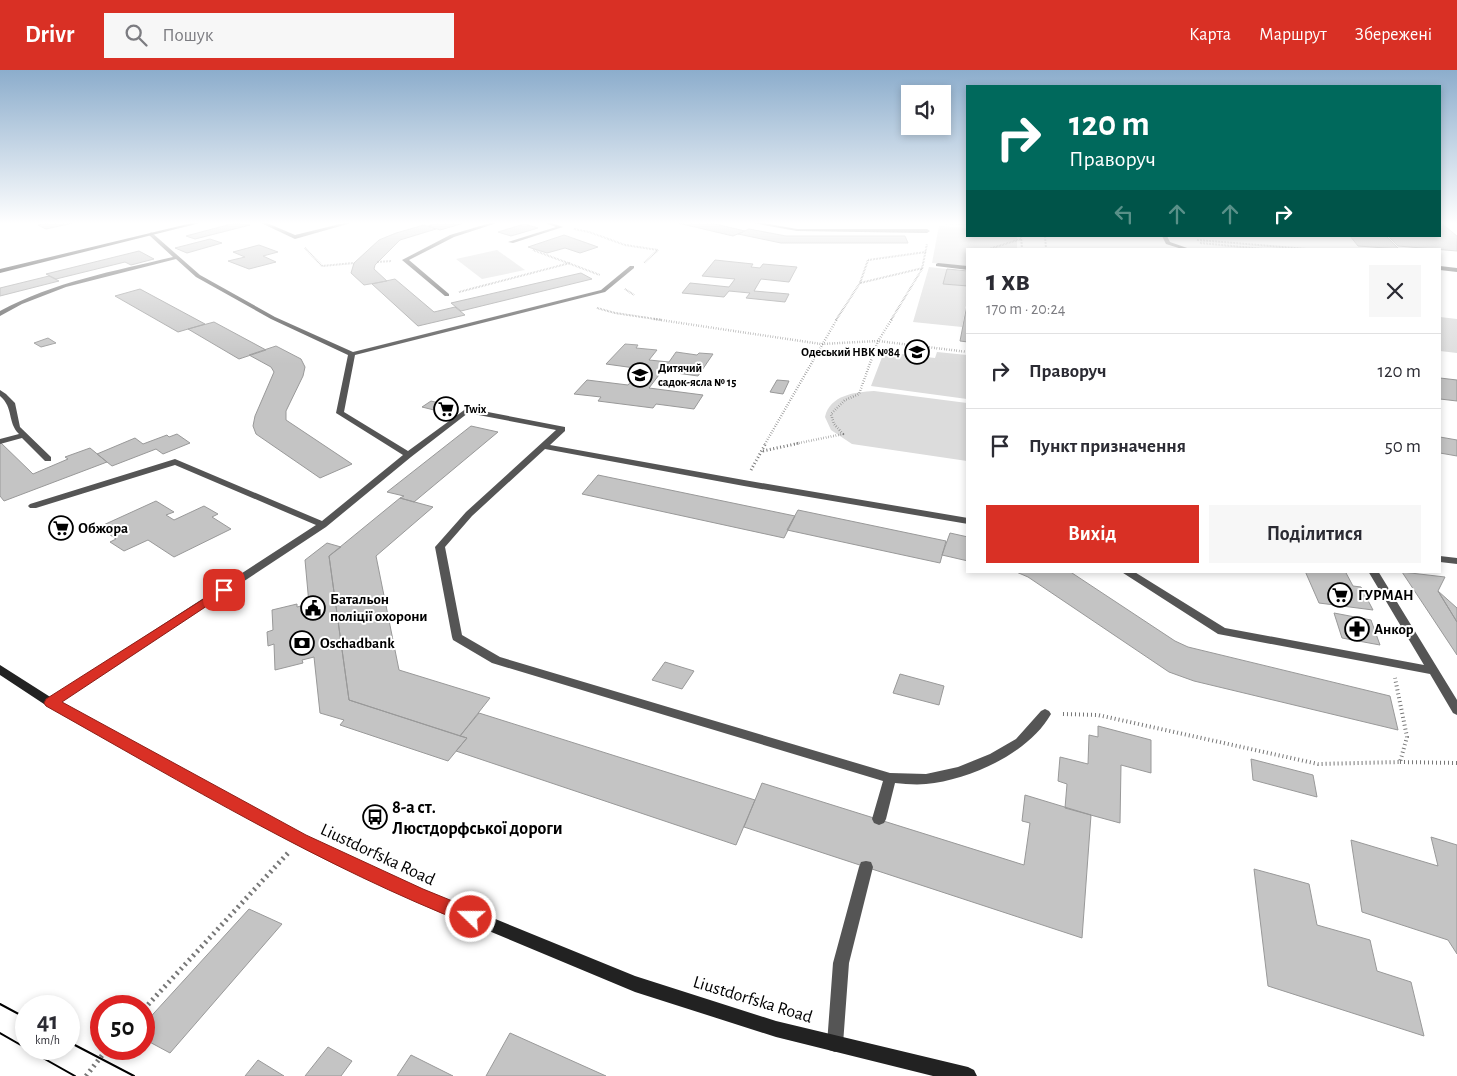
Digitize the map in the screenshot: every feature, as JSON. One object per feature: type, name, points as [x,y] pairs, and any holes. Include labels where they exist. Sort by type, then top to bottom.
[{"type":"main road","name":"Liustdorfska Road","points":[[0,669],[51,703],[300,840],[417,894],[635,984],[776,1029],[968,1076]]},
{"type":"lane","points":[[0,314],[22,300],[128,270]]},
{"type":"lane","points":[[192,270],[198,276],[264,314],[352,354],[603,291],[630,270]]},
{"type":"lane","points":[[417,270],[447,295]]},
{"type":"lane","points":[[352,354],[340,413],[408,455]]},
{"type":"lane","points":[[0,392],[10,401],[14,408],[14,422],[48,459]]},
{"type":"lane","points":[[51,703],[323,525],[408,455],[467,410],[562,429],[469,514],[440,547],[457,637],[496,660],[890,778],[926,778],[959,772],[994,758],[1020,742],[1045,714]]},
{"type":"lane","points":[[0,442],[24,435]]},
{"type":"lane","points":[[544,446],[744,483],[966,521]]},
{"type":"lane","points":[[33,506],[175,462],[323,525]]},
{"type":"lane","points":[[1441,558],[1457,561]]},
{"type":"lane","points":[[1127,573],[1222,631],[1432,671]]},
{"type":"lane","points":[[1374,573],[1457,710]]},
{"type":"lane","points":[[879,820],[890,778]]},
{"type":"lane","points":[[835,1044],[841,963],[866,867]]},
{"type":"path","points":[[447,295],[543,270]]},
{"type":"path","points":[[590,270],[634,295]]},
{"type":"path","points":[[744,483],[821,344],[860,283],[865,270]]},
{"type":"path","points":[[860,283],[918,270]]},
{"type":"path","points":[[763,451],[843,434],[834,424],[831,414],[844,400],[859,394],[878,342],[921,270]]},
{"type":"path","points":[[570,299],[614,313],[821,344],[878,342],[966,352]]},
{"type":"path","points":[[1391,663],[1402,706],[1407,737],[1400,762]]},
{"type":"path","points":[[1045,714],[1098,715],[1318,764],[1457,763]]},
{"type":"path","points":[[155,997],[300,840]]},
{"type":"path","points":[[86,1076],[98,1060]]},
{"type":"shaded area","points":[[470,270],[525,270],[482,279]]},
{"type":"shaded area","points":[[928,270],[947,270],[943,284],[966,286],[966,305],[962,327],[913,322]]},
{"type":"shaded area","points":[[1441,317],[1457,319],[1457,353],[1441,351]]},
{"type":"shaded area","points":[[884,352],[935,358],[937,352],[966,355],[966,399],[871,386]]},
{"type":"shaded area","points":[[874,391],[966,403],[966,461],[852,444],[831,430],[825,417],[832,404],[838,399],[859,392]]},
{"type":"building","points":[[62,270],[93,270],[56,279],[46,274]]},
{"type":"building","points":[[352,270],[375,270],[387,281],[364,285],[351,273]]},
{"type":"building","points":[[707,270],[795,270],[789,282],[761,279],[754,291],[789,294],[785,302],[746,298],[750,293],[729,291],[724,297],[682,293],[690,283],[729,287],[735,279],[702,276]]},
{"type":"building","points":[[947,270],[966,271],[966,286],[943,284]]},
{"type":"building","points":[[581,273],[592,279],[461,311],[451,303]]},
{"type":"building","points":[[49,276],[59,281],[0,296],[0,288]]},
{"type":"building","points":[[395,279],[434,312],[455,307],[465,315],[418,326],[372,284]]},
{"type":"building","points":[[140,289],[205,324],[178,332],[115,296]]},
{"type":"building","points":[[966,310],[966,342],[960,341]]},
{"type":"building","points":[[214,322],[266,350],[239,359],[188,329]]},
{"type":"building","points":[[48,338],[56,343],[41,347],[34,343]]},
{"type":"building","points":[[625,344],[638,345],[636,348],[657,350],[649,360],[669,362],[676,352],[697,355],[699,353],[713,354],[698,376],[662,371],[649,388],[703,395],[694,409],[656,404],[653,408],[598,401],[601,397],[574,394],[587,380],[628,385],[642,369],[606,364]]},
{"type":"building","points":[[276,346],[301,359],[305,367],[303,376],[286,411],[286,420],[352,464],[320,478],[256,434],[253,426],[255,416],[274,372],[271,367],[249,355]]},
{"type":"building","points":[[1441,378],[1457,380],[1457,401],[1441,399]]},
{"type":"building","points":[[777,380],[789,381],[783,394],[770,392]]},
{"type":"building","points":[[431,401],[455,407],[446,413],[422,407]]},
{"type":"building","points":[[471,426],[498,432],[414,502],[400,498],[404,496],[387,492]]},
{"type":"building","points":[[177,434],[190,443],[163,454],[156,449],[112,466],[97,454],[135,438],[143,444],[167,435],[169,437]]},
{"type":"building","points":[[1441,437],[1457,440],[1457,456],[1441,453]]},
{"type":"building","points":[[0,442],[33,474],[68,459],[65,457],[90,448],[107,462],[4,501],[0,496]]},
{"type":"building","points":[[598,475],[795,516],[784,538],[582,494]]},
{"type":"building","points":[[400,498],[433,507],[376,556],[399,670],[490,698],[460,736],[349,700],[329,556]]},
{"type":"building","points":[[156,501],[174,512],[166,515],[174,520],[204,506],[218,514],[212,517],[231,529],[174,557],[148,540],[124,551],[110,542],[116,539],[99,527]]},
{"type":"building","points":[[798,510],[946,541],[940,563],[787,530]]},
{"type":"building","points":[[950,533],[966,537],[966,561],[942,555]]},
{"type":"building","points":[[327,543],[341,547],[329,556],[349,700],[467,738],[448,761],[340,725],[344,720],[320,713],[314,657],[302,660],[303,663],[275,670],[274,644],[268,646],[267,632],[273,630],[272,610],[297,604],[297,607],[309,604],[305,560]]},
{"type":"building","points":[[1019,573],[1072,573],[1175,641],[1188,647],[1390,696],[1398,730],[1194,681],[1169,672],[1028,577]]},
{"type":"building","name":"ГУРМАН","points":[[1306,573],[1346,573],[1353,586],[1361,587],[1373,610],[1319,603]]},
{"type":"building","points":[[1403,573],[1445,577],[1438,591],[1457,622],[1457,655]]},
{"type":"building","points":[[1438,591],[1457,608],[1457,622]]},
{"type":"building","name":"Анкор","points":[[1334,613],[1371,620],[1380,645],[1342,638]]},
{"type":"building","points":[[665,662],[694,671],[682,689],[652,680]]},
{"type":"building","points":[[900,674],[944,686],[939,705],[893,693]]},
{"type":"building","points":[[479,713],[755,800],[736,845],[456,751],[467,738],[460,736]]},
{"type":"building","points":[[1098,726],[1151,740],[1151,773],[1121,765],[1120,823],[1065,808],[1067,784],[1058,781],[1060,757],[1088,764],[1089,735],[1098,737]]},
{"type":"building","points":[[1251,759],[1313,775],[1317,797],[1253,780]]},
{"type":"building","points":[[762,783],[1024,865],[1030,823],[1022,821],[1025,795],[1091,815],[1082,938],[744,827]]},
{"type":"building","points":[[1431,837],[1457,845],[1457,954],[1448,940],[1362,912],[1351,840],[1438,866]]},
{"type":"building","points":[[1254,869],[1309,884],[1317,925],[1370,940],[1377,971],[1411,982],[1424,1036],[1268,986]]},
{"type":"building","points":[[249,909],[282,924],[170,1053],[155,1045],[155,1012]]},
{"type":"building","points":[[510,1033],[606,1076],[486,1076]]},
{"type":"building","points":[[328,1047],[352,1061],[341,1076],[305,1076]]},
{"type":"building","points":[[411,1055],[453,1076],[397,1076]]},
{"type":"building","points":[[258,1060],[284,1076],[245,1076]]},
{"type":"tram line","points":[[0,1004],[15,1012]]},
{"type":"tram line","points":[[0,1033],[15,1042]]},
{"type":"tram line","points":[[80,1048],[134,1076]]},
{"type":"tram line","points":[[47,1060],[75,1076]]},
{"type":"place","name":"Одеський НВК №84","points":[[917,352]]},
{"type":"place","name":"Дитячий садок-ясла № 15","points":[[640,375]]},
{"type":"place","name":"Twix","points":[[446,409]]},
{"type":"place","name":"Обжора","points":[[61,528]]},
{"type":"place","name":"ГУРМАН","points":[[1340,595]]},
{"type":"place","name":"Батальон поліції охорони","points":[[313,608]]},
{"type":"place","name":"Анкор","points":[[1357,629]]},
{"type":"place","name":"Oschadbank","points":[[302,643]]},
{"type":"place","name":"8-а ст. Люстдорфської дороги","points":[[375,817]]},
{"type":"route","points":[[224,590],[51,703],[300,840],[471,917]]}]
